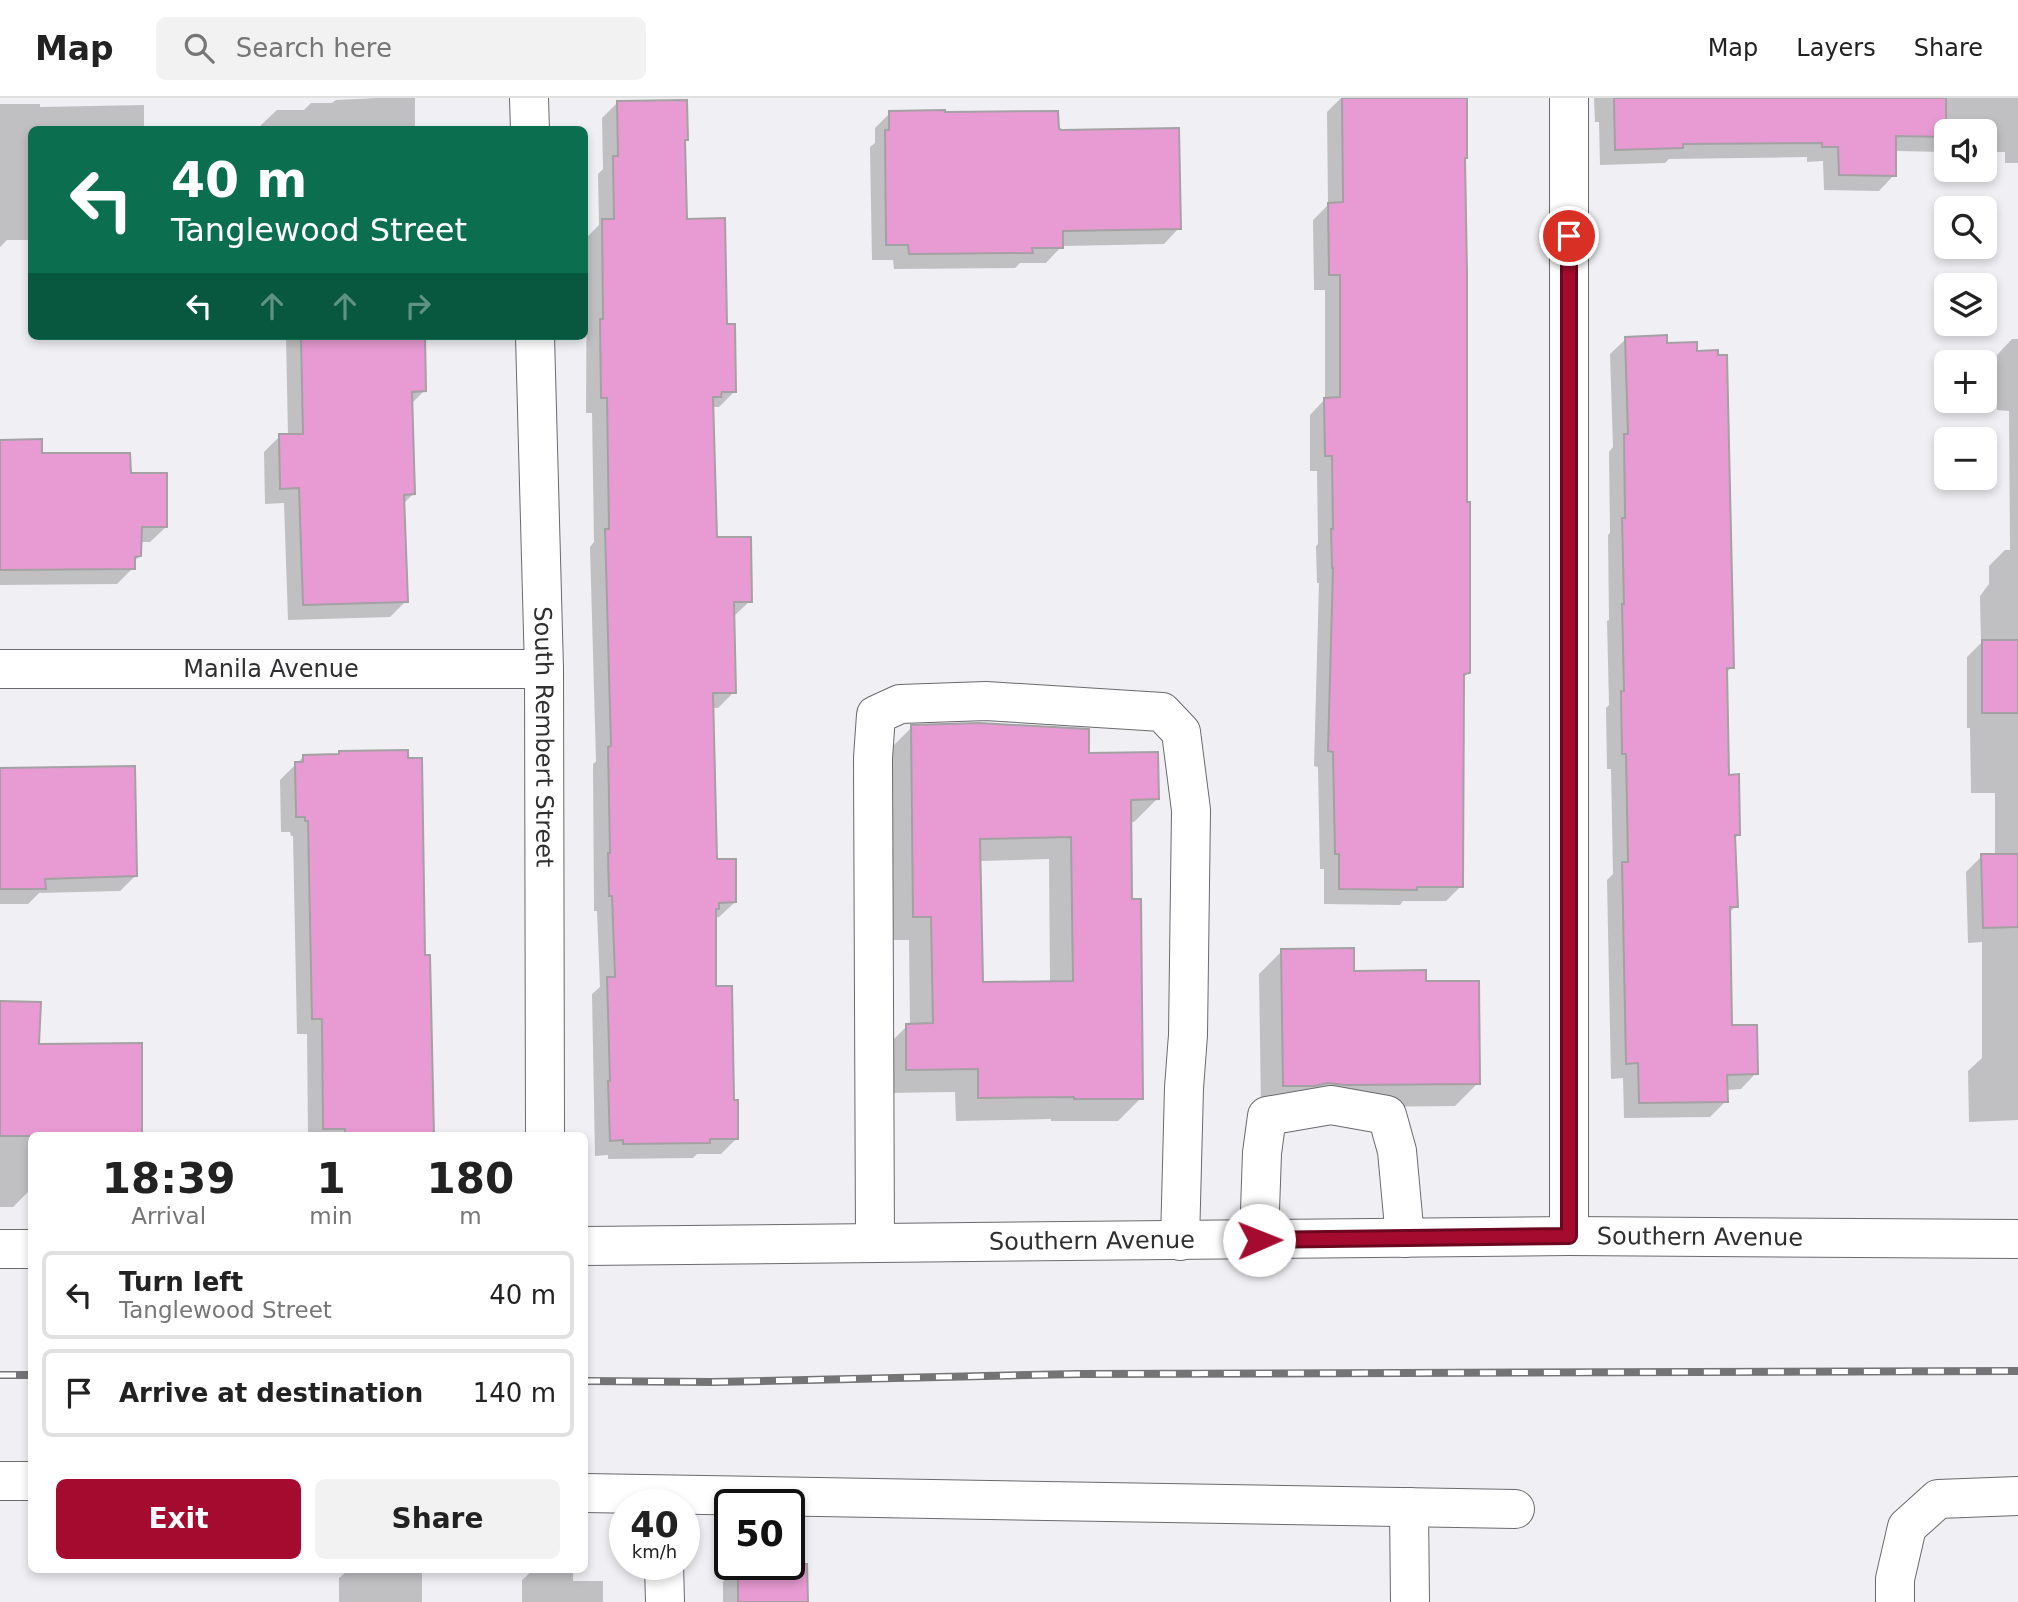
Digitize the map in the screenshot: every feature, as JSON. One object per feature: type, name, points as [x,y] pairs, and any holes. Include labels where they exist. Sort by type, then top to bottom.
[{"type":"street","points":[[530,98],[530,126]]},
{"type":"street","points":[[1569,98],[1569,1236]]},
{"type":"street","name":"South Rembert Street","points":[[536,340],[544,669],[545,1132]]},
{"type":"street","name":"Manila Avenue","points":[[0,668],[544,669]]},
{"type":"street","points":[[875,1244],[873,758],[876,715],[900,704],[986,701],[1163,712],[1181,732],[1191,810],[1188,1035],[1180,1241]]},
{"type":"street","points":[[1259,1240],[1262,1153],[1267,1116],[1331,1105],[1387,1115],[1397,1151],[1405,1238]]},
{"type":"street","name":"Southern Avenue","points":[[588,1246],[1569,1236],[2018,1239]]},
{"type":"street","points":[[0,1249],[28,1249]]},
{"type":"street","points":[[0,1481],[28,1481]]},
{"type":"street","points":[[588,1493],[609,1495]]},
{"type":"street","points":[[1895,1602],[1895,1580],[1907,1527],[1938,1499],[2018,1496]]},
{"type":"street","points":[[700,1500],[1515,1509]]},
{"type":"street","points":[[1409,1507],[1410,1602]]},
{"type":"street","points":[[664,1580],[664,1602]]},
{"type":"building","points":[[1342,98],[1467,98],[1465,158],[1470,673],[1464,674],[1463,887],[1417,887],[1417,890],[1339,889],[1339,854],[1335,854],[1333,752],[1328,751],[1333,529],[1332,456],[1325,456],[1324,398],[1340,397],[1340,275],[1329,275],[1328,203],[1343,202]]},
{"type":"building","points":[[1614,98],[1946,98],[1946,119],[1934,119],[1934,137],[1896,136],[1896,176],[1839,175],[1838,147],[1822,147],[1822,143],[1683,144],[1683,148],[1615,150]]},
{"type":"building","points":[[687,100],[687,219],[725,218],[727,324],[735,324],[736,392],[722,392],[721,397],[713,397],[717,537],[751,537],[752,602],[734,602],[736,693],[713,693],[717,859],[736,859],[736,902],[719,903],[719,909],[716,909],[716,986],[732,986],[734,1100],[738,1100],[738,1139],[710,1139],[710,1143],[623,1144],[623,1140],[610,1141],[608,1081],[607,977],[615,977],[608,853],[608,747],[611,746],[605,529],[609,529],[607,398],[601,398],[602,219],[614,219],[613,156],[618,156],[617,101]]},
{"type":"building","points":[[889,111],[1058,111],[1059,129],[1062,130],[1179,128],[1181,229],[1063,231],[1063,248],[1032,248],[1033,253],[909,254],[908,245],[886,245],[885,130],[889,130]]},
{"type":"building","points":[[1667,335],[1667,343],[1697,342],[1697,351],[1718,350],[1718,355],[1727,355],[1734,668],[1727,668],[1729,775],[1739,774],[1740,835],[1735,835],[1738,907],[1730,907],[1732,1025],[1757,1025],[1758,1074],[1727,1075],[1728,1102],[1639,1103],[1638,1063],[1626,1064],[1622,862],[1628,862],[1626,754],[1622,754],[1621,691],[1624,691],[1624,434],[1628,434],[1625,337]]},
{"type":"building","points":[[301,340],[425,340],[426,391],[412,392],[415,494],[404,495],[408,602],[303,605],[299,488],[280,489],[279,434],[303,434]]},
{"type":"building","points":[[42,439],[42,453],[130,453],[131,473],[167,473],[167,527],[142,527],[141,556],[135,557],[135,569],[0,570],[0,440]]},
{"type":"building","points":[[1982,640],[2018,640],[2018,713],[1982,713]]},
{"type":"building","points":[[979,723],[1089,729],[1089,753],[1158,752],[1159,799],[1131,800],[1132,899],[1141,899],[1143,1099],[978,1098],[978,1069],[906,1070],[906,1024],[933,1023],[931,917],[913,917],[911,725]],"holes":[[[1071,837],[1073,981],[983,982],[980,839]]]},
{"type":"building","points":[[408,750],[408,758],[422,758],[425,955],[430,955],[434,1132],[345,1132],[345,1129],[323,1129],[322,1019],[312,1019],[308,821],[305,821],[305,817],[296,817],[295,762],[303,762],[303,755],[339,754],[339,751]]},
{"type":"building","points":[[135,766],[137,876],[45,879],[46,889],[0,889],[0,768]]},
{"type":"building","points":[[1981,854],[2018,854],[2018,927],[1983,928]]},
{"type":"building","points":[[1354,948],[1354,971],[1426,970],[1426,981],[1479,981],[1480,1084],[1328,1083],[1283,1086],[1281,949]]},
{"type":"building","points":[[0,1001],[41,1002],[39,1044],[142,1043],[142,1132],[28,1132],[28,1136],[0,1136]]},
{"type":"building","points":[[807,1564],[808,1602],[738,1602],[738,1580],[805,1580]]},
{"type":"railway","points":[[588,1381],[713,1382],[1078,1374],[2018,1371]]},
{"type":"railway","points":[[0,1375],[28,1375]]},
{"type":"route","points":[[1259,1240],[1569,1236],[1569,236]]}]
